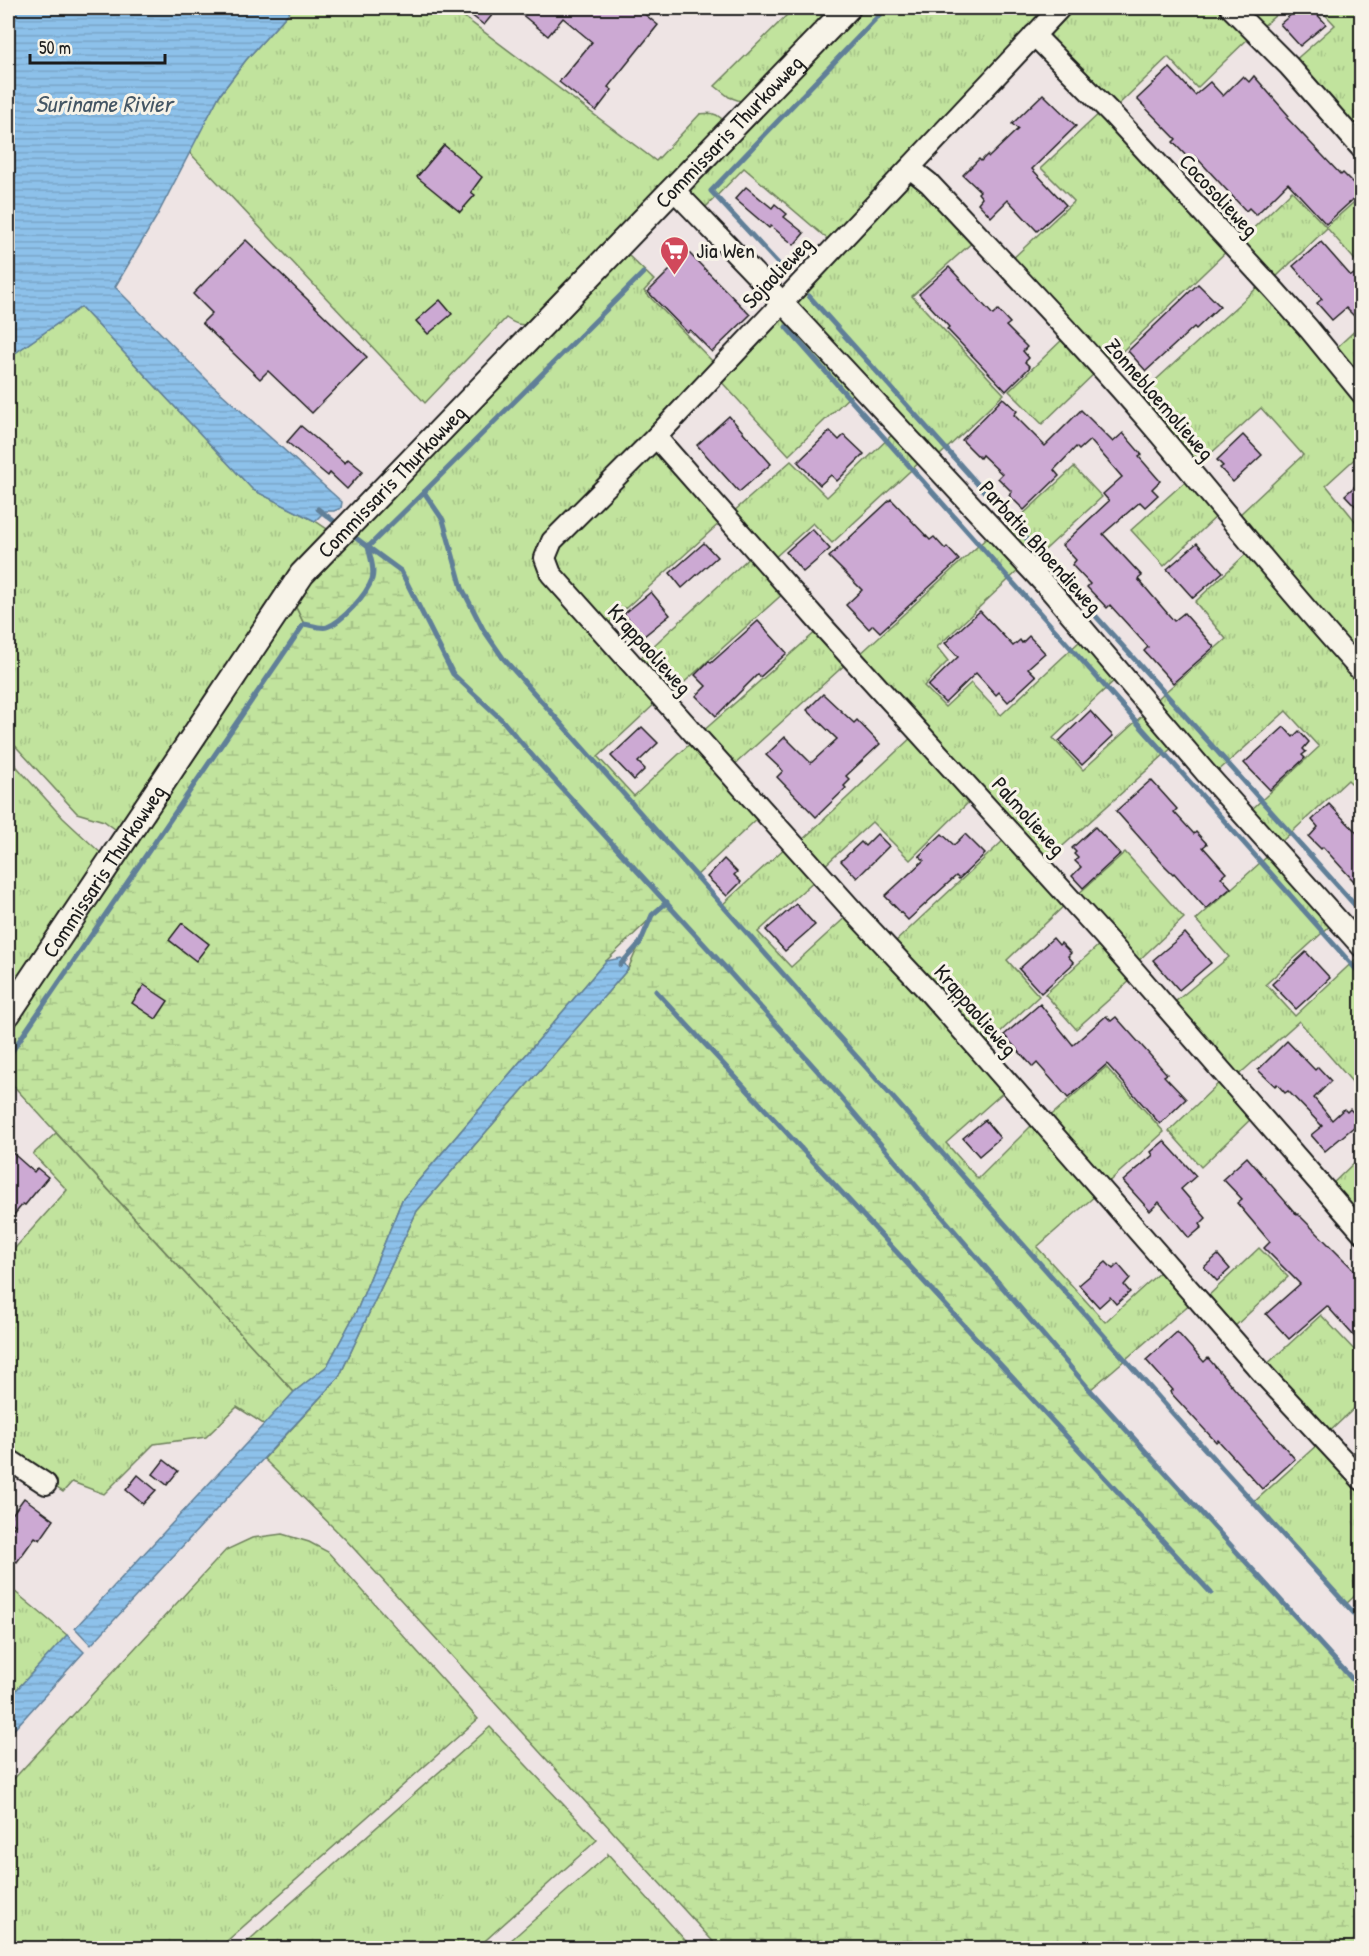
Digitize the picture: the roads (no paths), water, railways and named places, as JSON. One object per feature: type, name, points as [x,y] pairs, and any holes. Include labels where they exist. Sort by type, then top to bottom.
[{"type":"main road","name":"Commissaris Thurkowweg","points":[[8,1014],[302,574],[848,8]]},
{"type":"street","name":"Sojaolieweg","points":[[551,574],[545,558],[552,541],[656,436],[1060,8]]},
{"type":"street","points":[[1231,8],[1290,66],[1362,149]]},
{"type":"street","name":"Cocosolieweg","points":[[1034,35],[1112,114],[1310,329],[1362,394]]},
{"type":"street","name":"Zonnebloemolieweg","points":[[910,168],[928,183],[1092,356],[1283,583],[1362,672]]},
{"type":"street","name":"Parbatie Bhoendieweg","points":[[673,189],[782,302],[1051,591],[1205,772],[1362,947]]},
{"type":"street","name":"Palmolieweg","points":[[656,436],[826,630],[1073,902],[1362,1232]]},
{"type":"street","name":"Krappaolieweg","points":[[551,574],[926,989],[1264,1376],[1362,1480]]},
{"type":"street","points":[[8,1459],[46,1484]]},
{"type":"water","name":"Suriname Rivier","points":[[8,8],[293,8],[246,60],[219,96],[157,216],[115,287],[211,384],[342,502],[341,508],[325,511],[315,521],[253,490],[81,307],[8,358]]},
{"type":"water","points":[[621,958],[628,969],[417,1211],[339,1377],[91,1645],[75,1628],[294,1392],[327,1366],[358,1308],[402,1200],[606,961]]},
{"type":"water","points":[[67,1635],[84,1652],[8,1736],[8,1699]]},
{"type":"waterway","points":[[784,270],[711,191],[886,8]]},
{"type":"waterway","points":[[424,492],[643,273]]},
{"type":"waterway","points":[[809,296],[1362,913]]},
{"type":"waterway","points":[[786,327],[1362,976]]},
{"type":"waterway","points":[[8,1057],[304,624],[327,627],[340,620],[353,607],[372,579],[373,567],[368,547],[424,492],[443,520],[462,588],[483,629],[503,658],[1185,1427],[1362,1622]]},
{"type":"waterway","points":[[318,509],[339,525]]},
{"type":"waterway","points":[[349,533],[401,571],[453,674],[502,720],[722,964],[832,1087],[1090,1390],[1362,1690]]},
{"type":"waterway","points":[[620,965],[640,943],[652,915],[667,902]]},
{"type":"waterway","points":[[656,991],[1211,1593]]},
{"type":"place","name":"Jia Wen","points":[[675,276]]}]
